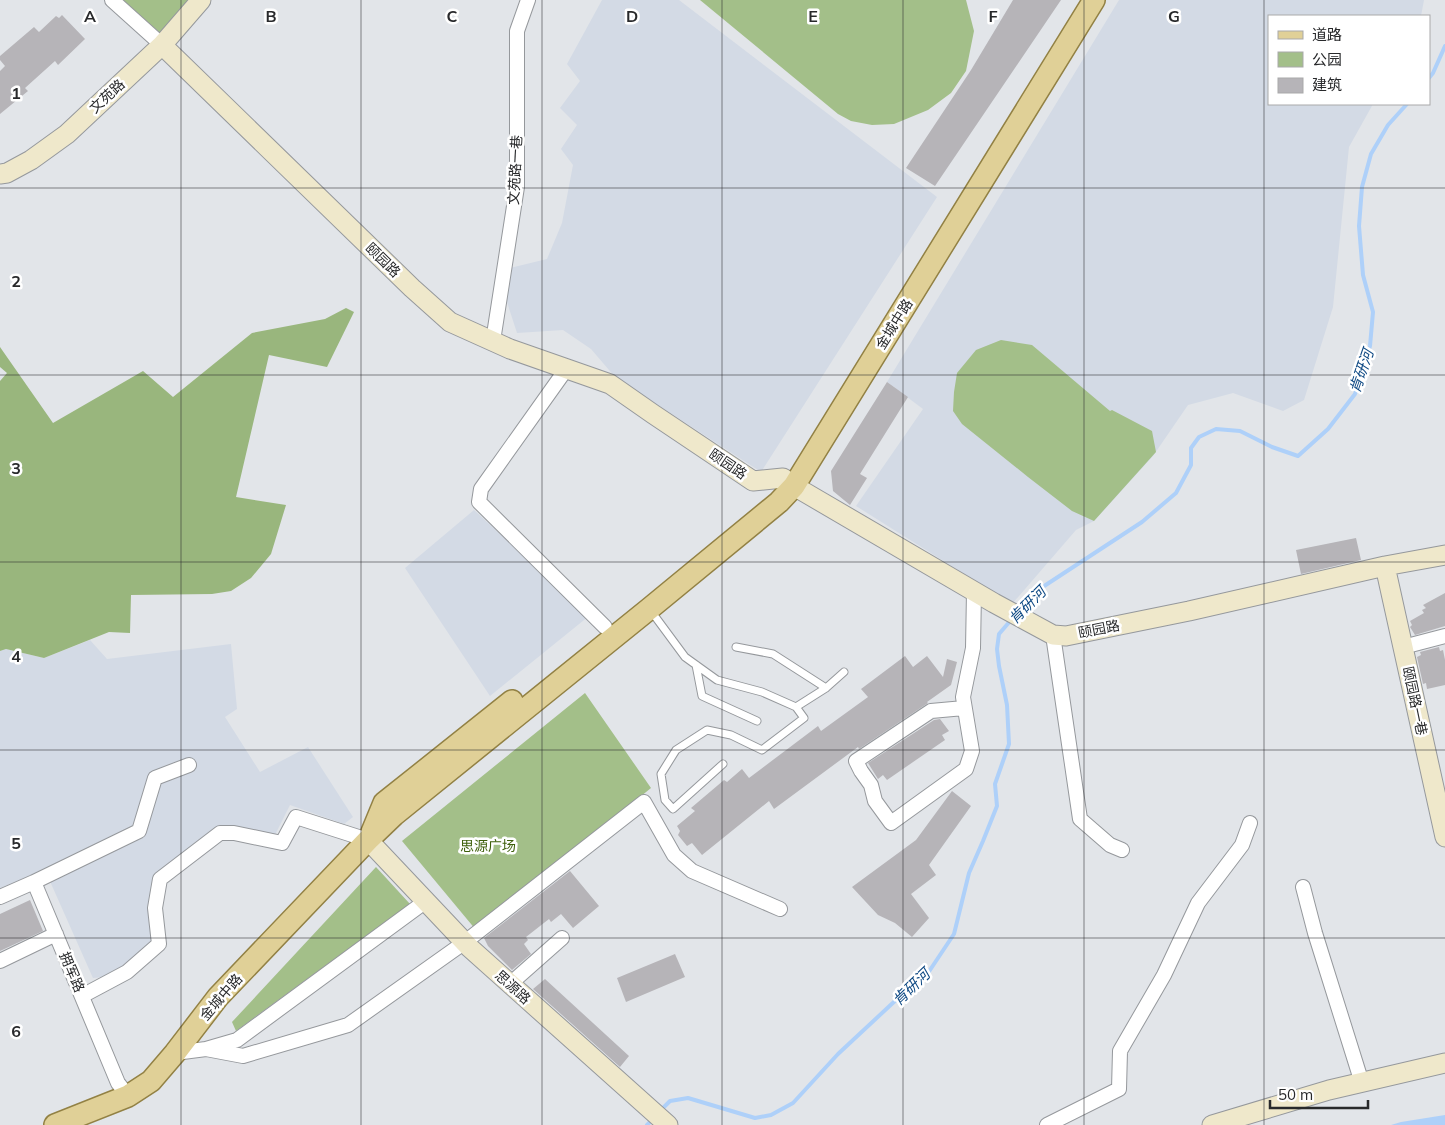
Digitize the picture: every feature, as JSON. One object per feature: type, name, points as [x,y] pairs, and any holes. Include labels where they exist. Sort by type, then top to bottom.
[{"type":"main road","name":"金城中路","points":[[55,1125],[128,1096],[151,1081],[218,997],[394,815],[646,604],[779,502],[788,482],[1078,0]]},
{"type":"main road","name":"金城中路","points":[[788,482],[1094,0]]},
{"type":"main road","points":[[368,840],[384,803],[605,627],[646,604]]},
{"type":"street","points":[[112,0],[162,45]]},
{"type":"street","name":"文苑路","points":[[0,174],[7,173],[31,160],[67,134],[162,45],[201,0]]},
{"type":"street","name":"文苑路一巷","points":[[493,341],[517,186],[517,31],[528,0]]},
{"type":"street","name":"颐园路","points":[[162,45],[412,288],[450,322],[510,349],[610,384],[753,481],[788,482]]},
{"type":"street","points":[[567,368],[481,489],[479,502],[605,627]]},
{"type":"street","points":[[788,482],[974,592],[1053,635],[1080,820],[1110,845],[1122,850]]},
{"type":"street","name":"颐园路","points":[[1053,635],[1066,636],[1189,612],[1385,566],[1445,555]]},
{"type":"street","name":"颐园路一巷","points":[[1385,566],[1440,794],[1445,837]]},
{"type":"street","points":[[964,708],[931,711],[856,761],[860,771],[871,785],[875,801],[891,823],[966,769],[972,752],[963,697],[973,648],[974,592]]},
{"type":"street","points":[[1404,647],[1445,636]]},
{"type":"street","points":[[0,897],[139,831],[155,778],[189,765]]},
{"type":"street","points":[[206,1049],[243,1056],[348,1025],[465,942],[644,802],[674,855],[692,871],[780,909]]},
{"type":"street","points":[[82,996],[127,972],[159,944],[155,908],[160,879],[220,833],[234,833],[282,842],[296,817],[368,840]]},
{"type":"street","points":[[1047,1125],[1119,1089],[1120,1051],[1164,975],[1198,903],[1242,845],[1250,823]]},
{"type":"street","name":"思源路","points":[[368,840],[465,942],[668,1125]]},
{"type":"street","name":"拥军路","points":[[34,882],[118,1083],[128,1096]]},
{"type":"street","points":[[1302,887],[1362,1083]]},
{"type":"street","points":[[175,1053],[206,1049],[237,1040],[426,901]]},
{"type":"street","points":[[0,961],[56,934]]},
{"type":"street","points":[[510,984],[562,938]]},
{"type":"street","points":[[1212,1125],[1329,1090],[1445,1063]]},
{"type":"lane","points":[[646,604],[684,657],[717,680],[762,692],[796,707],[804,718],[762,750],[731,735],[707,730],[676,750],[661,774],[666,800],[673,809],[723,764]]},
{"type":"lane","points":[[736,647],[772,654],[826,688]]},
{"type":"lane","points":[[696,665],[702,696],[757,721]]},
{"type":"lane","points":[[796,707],[826,688],[844,672]]},
{"type":"shaded area","points":[[602,0],[679,0],[937,197],[761,472],[615,377],[591,349],[563,330],[517,333],[506,299],[510,268],[547,259],[562,223],[573,165],[561,149],[577,125],[560,108],[580,81],[567,64]]},
{"type":"shaded area","points":[[1119,0],[1424,0],[1421,15],[1268,15],[1268,105],[1372,105],[1349,147],[1333,307],[1304,400],[1283,411],[1233,393],[1188,405],[1153,456],[1094,521],[1076,530],[1012,604],[856,506],[923,409],[887,382]]},
{"type":"shaded area","points":[[474,510],[589,616],[490,696],[405,568]]},
{"type":"shaded area","points":[[90,640],[107,659],[231,644],[237,709],[225,717],[260,772],[308,747],[353,817],[344,824],[290,805],[274,837],[217,828],[155,874],[148,906],[154,943],[112,976],[93,978],[45,870],[0,888],[0,651],[6,649],[44,658]]},
{"type":"green space","points":[[123,0],[190,0],[160,33]]},
{"type":"green space","points":[[700,0],[966,0],[974,31],[966,71],[951,93],[928,110],[894,124],[872,125],[851,121],[838,114]]},
{"type":"green space","points":[[346,308],[354,312],[327,367],[269,355],[236,497],[286,505],[271,554],[251,578],[231,591],[212,594],[131,595],[130,633],[109,632],[44,658],[6,649],[0,651],[0,381],[7,373],[0,367],[0,347],[53,423],[143,371],[173,397],[252,333],[325,319]]},
{"type":"green space","points":[[1001,340],[1032,345],[1110,411],[1112,410],[1152,431],[1156,452],[1094,521],[1072,511],[1028,477],[962,424],[953,411],[957,373],[976,350]]},
{"type":"green space","name":"思源广场","points":[[585,693],[651,788],[476,930],[402,841]]},
{"type":"green space","points":[[376,867],[410,904],[236,1031],[232,1022]]},
{"type":"water","points":[[1445,1115],[1445,1125],[1391,1125],[1401,1122]]},
{"type":"building","points":[[1013,0],[1061,0],[935,186],[906,168],[971,70]]},
{"type":"building","points":[[62,15],[85,39],[58,65],[55,61],[25,88],[28,91],[0,114],[0,71],[5,66],[0,60],[0,56],[34,27],[39,32],[56,16],[59,18]]},
{"type":"building","points":[[887,382],[908,397],[860,474],[867,478],[850,505],[833,491],[831,471]]},
{"type":"building","points":[[1356,538],[1361,560],[1301,574],[1296,550]]},
{"type":"building","points":[[1445,593],[1445,626],[1415,635],[1410,627],[1412,625],[1410,621],[1424,613],[1422,610],[1426,608],[1423,605]]},
{"type":"building","points":[[1439,647],[1440,651],[1443,650],[1445,660],[1445,685],[1427,689],[1426,683],[1423,684],[1417,657],[1421,655],[1420,652]]},
{"type":"building","points":[[905,656],[913,667],[927,656],[943,677],[947,659],[957,662],[951,685],[928,703],[859,749],[858,747],[774,809],[769,801],[702,855],[692,843],[687,846],[678,835],[680,831],[677,826],[695,811],[691,808],[724,780],[727,782],[742,769],[749,778],[818,726],[821,731],[868,697],[861,689]]},
{"type":"building","points":[[940,719],[949,731],[942,735],[945,740],[887,780],[883,775],[878,779],[868,763],[934,720]]},
{"type":"building","points":[[952,791],[971,806],[929,865],[936,875],[911,894],[929,918],[912,937],[895,923],[878,915],[852,887],[916,840]]},
{"type":"building","points":[[570,871],[599,906],[573,928],[561,914],[551,922],[549,919],[526,937],[528,940],[524,944],[531,954],[512,970],[488,946],[484,938]]},
{"type":"building","points":[[30,900],[43,931],[0,951],[0,914]]},
{"type":"building","points":[[675,954],[685,977],[626,1002],[617,978]]},
{"type":"building","points":[[545,979],[629,1056],[620,1067],[533,989]]},
{"type":"waterway","name":"肯研河","points":[[1430,77],[1445,46]]},
{"type":"waterway","name":"肯研河","points":[[1019,611],[1035,592],[1142,522],[1176,493],[1191,465],[1191,448],[1199,437],[1216,429],[1240,431],[1272,447],[1298,456],[1328,429],[1355,394],[1370,346],[1373,312],[1363,275],[1359,226],[1362,187],[1371,154],[1388,125],[1406,105]]},
{"type":"waterway","name":"肯研河","points":[[660,1111],[670,1101],[688,1098],[755,1118],[771,1115],[793,1103],[838,1054],[928,973],[954,934],[969,873],[997,806],[995,784],[1009,744],[1007,705],[997,649],[999,634],[1011,620]]},
{"type":"waterway","name":"肯研河","points":[[647,1125],[654,1118]]}]
